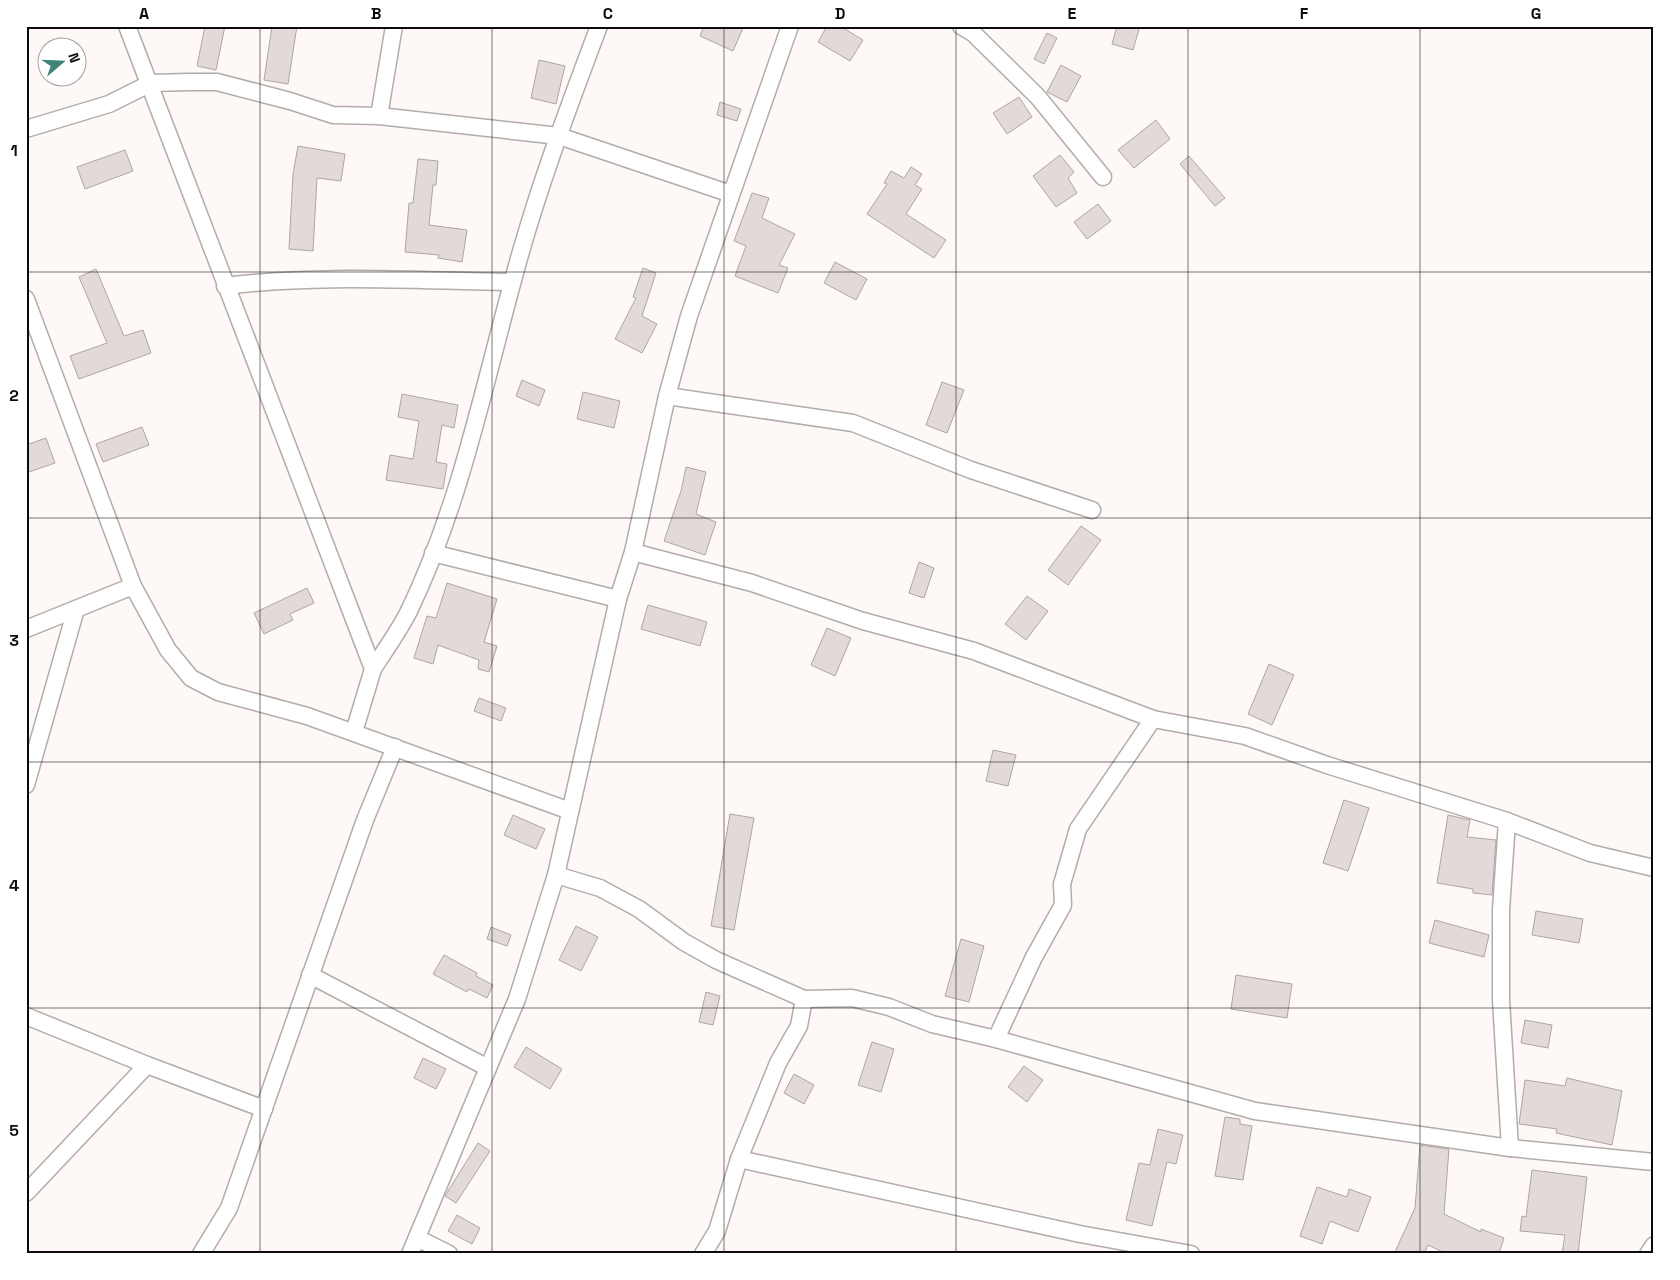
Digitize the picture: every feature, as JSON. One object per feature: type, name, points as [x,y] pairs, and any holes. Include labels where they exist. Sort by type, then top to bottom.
[{"type":"street","points":[[127,26],[151,84],[225,286],[373,668]]},
{"type":"street","points":[[379,116],[394,26]]},
{"type":"street","points":[[354,732],[373,668],[409,612],[433,553],[474,434],[512,282],[559,136],[599,26]]},
{"type":"street","points":[[410,1254],[517,1000],[556,875],[618,599],[633,552],[667,396],[689,316],[790,26]]},
{"type":"street","points":[[970,29],[1038,97],[1103,177]]},
{"type":"street","points":[[26,129],[109,104],[151,84],[217,82],[290,101],[332,115],[379,116],[559,136],[731,194]]},
{"type":"street","points":[[225,286],[274,280],[319,279],[512,282]]},
{"type":"street","points":[[26,299],[133,586],[168,650],[191,678],[218,692],[307,716],[570,811]]},
{"type":"street","points":[[667,396],[853,423],[971,470],[1092,510]]},
{"type":"street","points":[[633,552],[752,583],[863,621],[974,650],[1154,719],[1245,736],[1327,765],[1507,821],[1590,853],[1654,868]]},
{"type":"street","points":[[433,553],[618,599]]},
{"type":"street","points":[[26,629],[133,586]]},
{"type":"street","points":[[26,785],[76,609]]},
{"type":"street","points":[[996,1040],[1034,958],[1063,905],[1062,884],[1078,829],[1154,719]]},
{"type":"street","points":[[201,1254],[229,1208],[365,820],[395,747]]},
{"type":"street","points":[[1507,821],[1501,910],[1501,1000],[1510,1148]]},
{"type":"street","points":[[556,875],[600,888],[639,909],[684,942],[716,960],[804,999],[852,998],[889,1007],[932,1024],[1255,1111],[1510,1148],[1654,1162]]},
{"type":"street","points":[[310,975],[488,1068]]},
{"type":"street","points":[[703,1254],[717,1231],[739,1159],[778,1063],[799,1026],[804,999]]},
{"type":"street","points":[[26,1016],[147,1065],[264,1109]]},
{"type":"street","points":[[26,1193],[147,1065]]},
{"type":"street","points":[[739,1159],[1080,1234],[1191,1254]]},
{"type":"street","points":[[417,1238],[449,1254]]},
{"type":"street","points":[[1648,1254],[1654,1245]]},
{"type":"building","points":[[205,26],[225,26],[216,70],[197,66]]},
{"type":"building","points":[[272,26],[297,26],[288,84],[264,80]]},
{"type":"building","points":[[704,26],[744,26],[733,51],[700,36]]},
{"type":"building","points":[[827,26],[840,26],[863,40],[850,61],[818,42]]},
{"type":"building","points":[[1117,26],[1140,26],[1133,50],[1112,44]]},
{"type":"building","points":[[1047,33],[1057,38],[1044,64],[1034,59]]},
{"type":"building","points":[[539,60],[565,66],[556,104],[531,98]]},
{"type":"building","points":[[1061,65],[1081,76],[1067,102],[1047,92]]},
{"type":"building","points":[[1019,97],[1032,117],[1007,134],[993,113]]},
{"type":"building","points":[[720,102],[741,109],[737,121],[717,115]]},
{"type":"building","points":[[1156,120],[1170,139],[1134,168],[1118,150]]},
{"type":"building","points":[[298,146],[345,154],[341,181],[317,178],[313,251],[289,249],[293,174]]},
{"type":"building","points":[[125,150],[133,171],[85,189],[77,167]]},
{"type":"building","points":[[1060,155],[1074,172],[1068,178],[1077,193],[1056,207],[1033,176]]},
{"type":"building","points":[[1189,156],[1225,198],[1215,206],[1180,164]]},
{"type":"building","points":[[418,159],[438,161],[436,185],[433,185],[429,225],[467,230],[462,262],[438,258],[439,255],[405,252],[409,203],[413,203]]},
{"type":"building","points":[[911,167],[922,174],[915,185],[922,189],[906,214],[946,240],[934,258],[867,214],[887,184],[884,183],[891,171],[904,178]]},
{"type":"building","points":[[752,193],[769,198],[762,218],[795,234],[779,265],[788,268],[778,293],[735,276],[746,246],[734,241]]},
{"type":"building","points":[[1098,204],[1111,221],[1087,239],[1074,222]]},
{"type":"building","points":[[835,262],[867,279],[856,300],[824,283]]},
{"type":"building","points":[[643,268],[656,273],[642,316],[657,324],[642,353],[615,339],[636,298],[633,297]]},
{"type":"building","points":[[96,269],[124,336],[143,330],[151,353],[79,379],[70,356],[107,343],[79,277]]},
{"type":"building","points":[[522,380],[545,390],[539,406],[516,396]]},
{"type":"building","points":[[942,382],[964,390],[947,433],[926,425]]},
{"type":"building","points":[[583,392],[620,401],[614,428],[577,419]]},
{"type":"building","points":[[402,394],[458,405],[454,428],[442,425],[436,462],[447,464],[443,489],[386,480],[390,455],[413,459],[419,421],[398,417]]},
{"type":"building","points":[[142,427],[149,445],[103,462],[96,444]]},
{"type":"building","points":[[46,438],[55,463],[26,473],[26,445]]},
{"type":"building","points":[[686,467],[706,472],[696,514],[716,522],[705,555],[664,541],[681,491]]},
{"type":"building","points":[[1081,526],[1101,540],[1068,585],[1048,570]]},
{"type":"building","points":[[919,562],[934,568],[924,598],[909,593]]},
{"type":"building","points":[[447,583],[497,599],[484,642],[497,646],[489,672],[478,669],[479,660],[438,645],[433,664],[414,658],[427,616],[436,618]]},
{"type":"building","points":[[307,588],[314,603],[290,614],[293,620],[264,634],[254,613]]},
{"type":"building","points":[[1027,596],[1048,611],[1026,640],[1005,624]]},
{"type":"building","points":[[648,605],[707,622],[700,646],[641,629]]},
{"type":"building","points":[[827,628],[851,638],[835,676],[811,665]]},
{"type":"building","points":[[1269,664],[1294,675],[1272,725],[1248,714]]},
{"type":"building","points":[[479,698],[506,708],[501,721],[474,711]]},
{"type":"building","points":[[993,750],[1016,755],[1008,786],[986,781]]},
{"type":"building","points":[[1344,800],[1369,808],[1348,871],[1323,863]]},
{"type":"building","points":[[730,814],[754,818],[734,930],[711,926]]},
{"type":"building","points":[[513,815],[545,829],[536,849],[504,835]]},
{"type":"building","points":[[1448,815],[1470,820],[1467,837],[1496,840],[1492,895],[1473,893],[1473,889],[1437,883]]},
{"type":"building","points":[[1536,911],[1583,919],[1579,943],[1532,935]]},
{"type":"building","points":[[1435,920],[1489,935],[1484,957],[1429,943]]},
{"type":"building","points":[[576,926],[598,937],[581,971],[559,960]]},
{"type":"building","points":[[491,927],[511,935],[507,946],[487,939]]},
{"type":"building","points":[[961,939],[984,946],[969,1002],[945,996]]},
{"type":"building","points":[[444,955],[477,973],[476,976],[493,985],[487,998],[469,989],[467,992],[433,974]]},
{"type":"building","points":[[1236,975],[1292,984],[1287,1018],[1231,1009]]},
{"type":"building","points":[[706,992],[720,996],[713,1025],[699,1022]]},
{"type":"building","points":[[1525,1020],[1552,1025],[1548,1048],[1521,1043]]},
{"type":"building","points":[[872,1042],[894,1049],[881,1092],[858,1085]]},
{"type":"building","points":[[526,1047],[562,1069],[550,1089],[514,1067]]},
{"type":"building","points":[[423,1058],[446,1069],[436,1089],[414,1078]]},
{"type":"building","points":[[1024,1066],[1043,1080],[1027,1102],[1008,1087]]},
{"type":"building","points":[[794,1074],[814,1085],[804,1104],[784,1093]]},
{"type":"building","points":[[1567,1078],[1622,1091],[1612,1145],[1556,1133],[1557,1129],[1519,1124],[1525,1080],[1565,1086]]},
{"type":"building","points":[[1225,1117],[1240,1119],[1240,1124],[1252,1126],[1243,1180],[1215,1176]]},
{"type":"building","points":[[1158,1129],[1183,1135],[1176,1164],[1167,1162],[1152,1226],[1126,1220],[1139,1163],[1150,1165]]},
{"type":"building","points":[[478,1143],[490,1151],[456,1203],[445,1196]]},
{"type":"building","points":[[1420,1145],[1449,1149],[1444,1214],[1481,1232],[1481,1229],[1504,1238],[1499,1254],[1447,1254],[1428,1245],[1424,1254],[1394,1254],[1415,1208]]},
{"type":"building","points":[[1532,1170],[1587,1177],[1578,1254],[1562,1254],[1565,1235],[1520,1231],[1522,1216],[1526,1217]]},
{"type":"building","points":[[1317,1187],[1347,1197],[1349,1189],[1371,1197],[1358,1232],[1330,1221],[1322,1244],[1300,1236]]},
{"type":"building","points":[[457,1215],[480,1228],[472,1244],[448,1231]]}]
